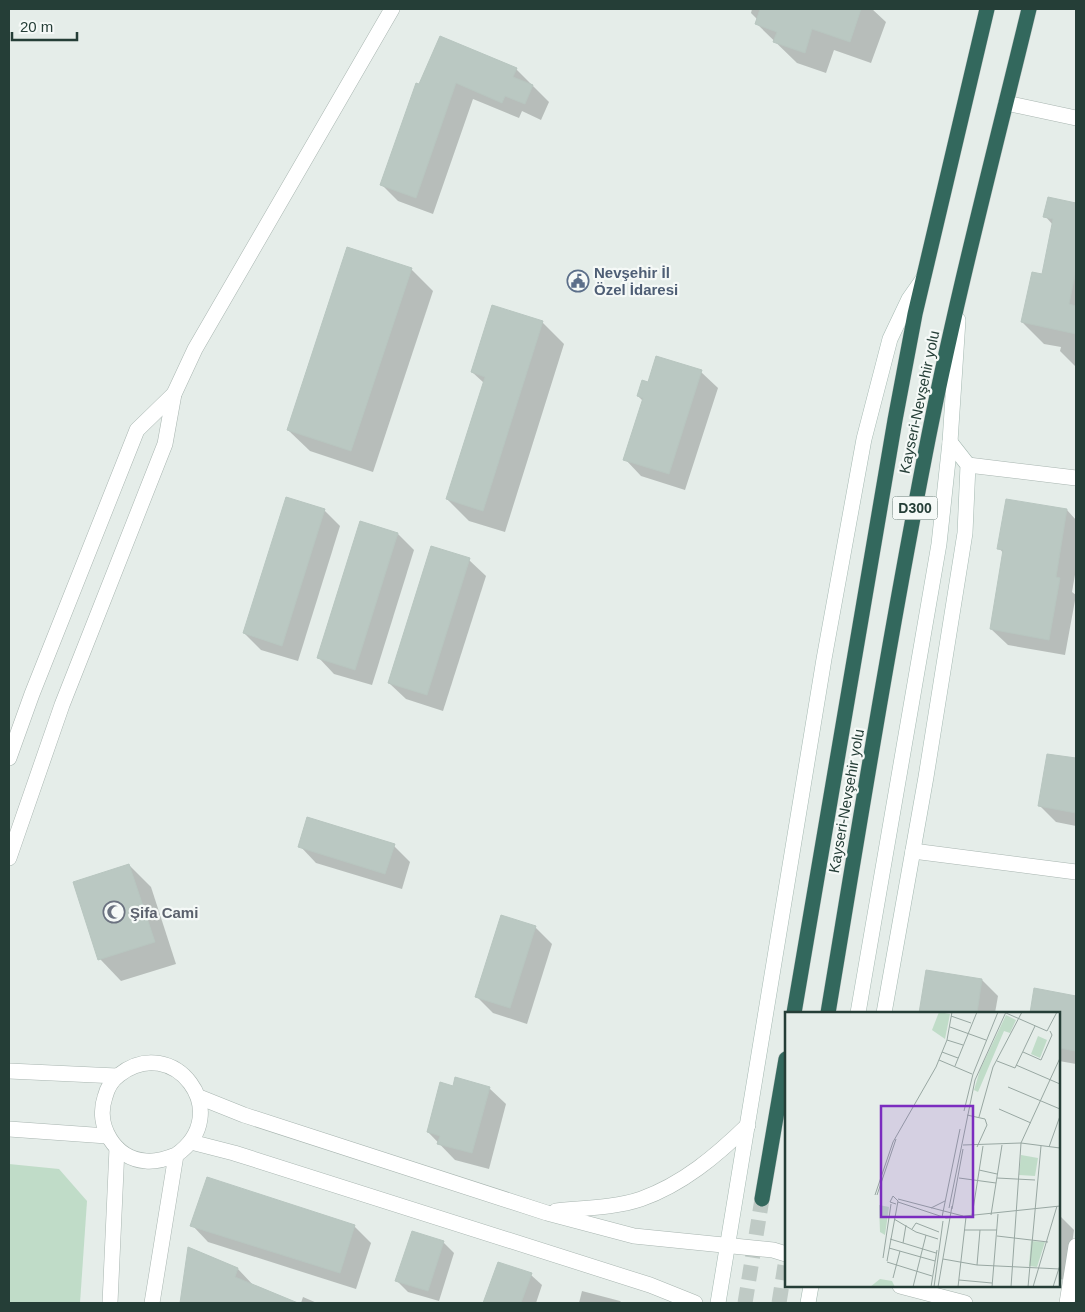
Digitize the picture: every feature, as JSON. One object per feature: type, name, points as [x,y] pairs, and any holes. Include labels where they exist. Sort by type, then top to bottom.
[{"type":"highway","name":"Kayseri-Nevşehir yolu","points":[[794,1012],[895,420],[923,279],[987,9]]},
{"type":"highway","name":"Kayseri-Nevşehir yolu","points":[[828,1012],[882,692],[925,453],[960,292],[1029,9]]},
{"type":"highway","points":[[762,1199],[785,1065]]},
{"type":"street","points":[[9,858],[62,705],[165,444],[174,394],[195,349],[392,9]]},
{"type":"street","points":[[1006,103],[1076,118]]},
{"type":"street","points":[[718,1303],[824,659],[864,439],[890,339],[909,299],[923,279]]},
{"type":"street","points":[[858,1012],[939,544],[950,442],[960,292]]},
{"type":"street","points":[[9,758],[32,694],[137,430],[174,394]]},
{"type":"street","points":[[884,1012],[913,851],[965,533],[968,465],[950,442]]},
{"type":"street","points":[[968,465],[1076,478]]},
{"type":"street","points":[[913,851],[1076,872]]},
{"type":"street","points":[[147,1063],[164,1065],[179,1072],[191,1083],[199,1097],[200,1121],[197,1132],[191,1142],[176,1155],[161,1161],[145,1161],[130,1157],[117,1148],[107,1136],[102,1120],[102,1104],[108,1089],[117,1076],[131,1067],[147,1063]]},
{"type":"street","points":[[9,1071],[117,1076]]},
{"type":"street","points":[[199,1097],[244,1115],[547,1212],[634,1236],[773,1250],[785,1254]]},
{"type":"street","points":[[547,1212],[614,1205],[640,1199],[676,1183],[704,1166],[748,1125]]},
{"type":"street","points":[[9,1129],[107,1136]]},
{"type":"street","points":[[191,1142],[243,1156],[570,1259],[650,1285],[695,1303]]},
{"type":"street","points":[[110,1303],[117,1148]]},
{"type":"street","points":[[152,1303],[176,1155]]},
{"type":"street","points":[[1067,1303],[1076,1246]]},
{"type":"street","points":[[808,1303],[811,1287]]},
{"type":"street","points":[[904,1287],[965,1303]]},
{"type":"green space","points":[[9,1164],[59,1169],[87,1201],[80,1303],[9,1303]]},
{"type":"building","points":[[760,9],[861,9],[850,42],[812,29],[805,53],[773,42],[777,32],[755,24]]},
{"type":"building","points":[[440,36],[517,68],[513,77],[533,85],[525,104],[505,96],[502,103],[456,83],[416,198],[380,185],[416,83],[419,84]]},
{"type":"building","points":[[1048,197],[1076,203],[1076,270],[1069,304],[1076,306],[1076,334],[1021,322],[1032,272],[1042,274],[1053,219],[1043,217]]},
{"type":"building","points":[[347,247],[412,268],[351,451],[287,430]]},
{"type":"building","points":[[492,305],[543,321],[483,511],[446,499],[485,377],[471,372]]},
{"type":"building","points":[[656,356],[702,370],[669,474],[623,460],[643,398],[637,396],[642,380],[648,382]]},
{"type":"building","points":[[286,497],[325,509],[282,646],[243,633]]},
{"type":"building","points":[[1006,499],[1067,509],[1056,577],[1060,578],[1049,640],[990,629],[1003,550],[997,549]]},
{"type":"building","points":[[360,521],[398,533],[355,670],[317,658]]},
{"type":"building","points":[[431,546],[470,558],[427,695],[388,683]]},
{"type":"building","points":[[1047,754],[1076,758],[1076,813],[1038,806]]},
{"type":"building","points":[[307,817],[395,844],[385,874],[298,847]]},
{"type":"building","name":"Şifa Cami","points":[[129,864],[155,942],[98,960],[73,882]]},
{"type":"building","points":[[501,915],[536,926],[510,1008],[475,997]]},
{"type":"building","points":[[926,970],[982,979],[977,1012],[919,1012]]},
{"type":"building","points":[[1034,988],[1076,996],[1076,1051],[1060,1048],[1060,1012],[1030,1012]]},
{"type":"building","points":[[455,1077],[490,1087],[472,1153],[437,1144],[440,1136],[427,1132],[440,1082],[453,1086]]},
{"type":"building","points":[[207,1177],[355,1225],[340,1273],[190,1226]]},
{"type":"building","points":[[412,1231],[444,1241],[428,1291],[395,1281]]},
{"type":"building","points":[[188,1247],[238,1268],[235,1277],[298,1303],[180,1303]]},
{"type":"building","points":[[498,1262],[532,1273],[521,1303],[483,1303]]},
{"type":"tunnel","points":[[745,1303],[762,1199]]},
{"type":"tunnel","points":[[779,1303],[785,1265]]},
{"type":"place","name":"Nevşehir İl Özel İdaresi","points":[[578,281]]},
{"type":"place","name":"Şifa Cami","points":[[114,912]]}]
